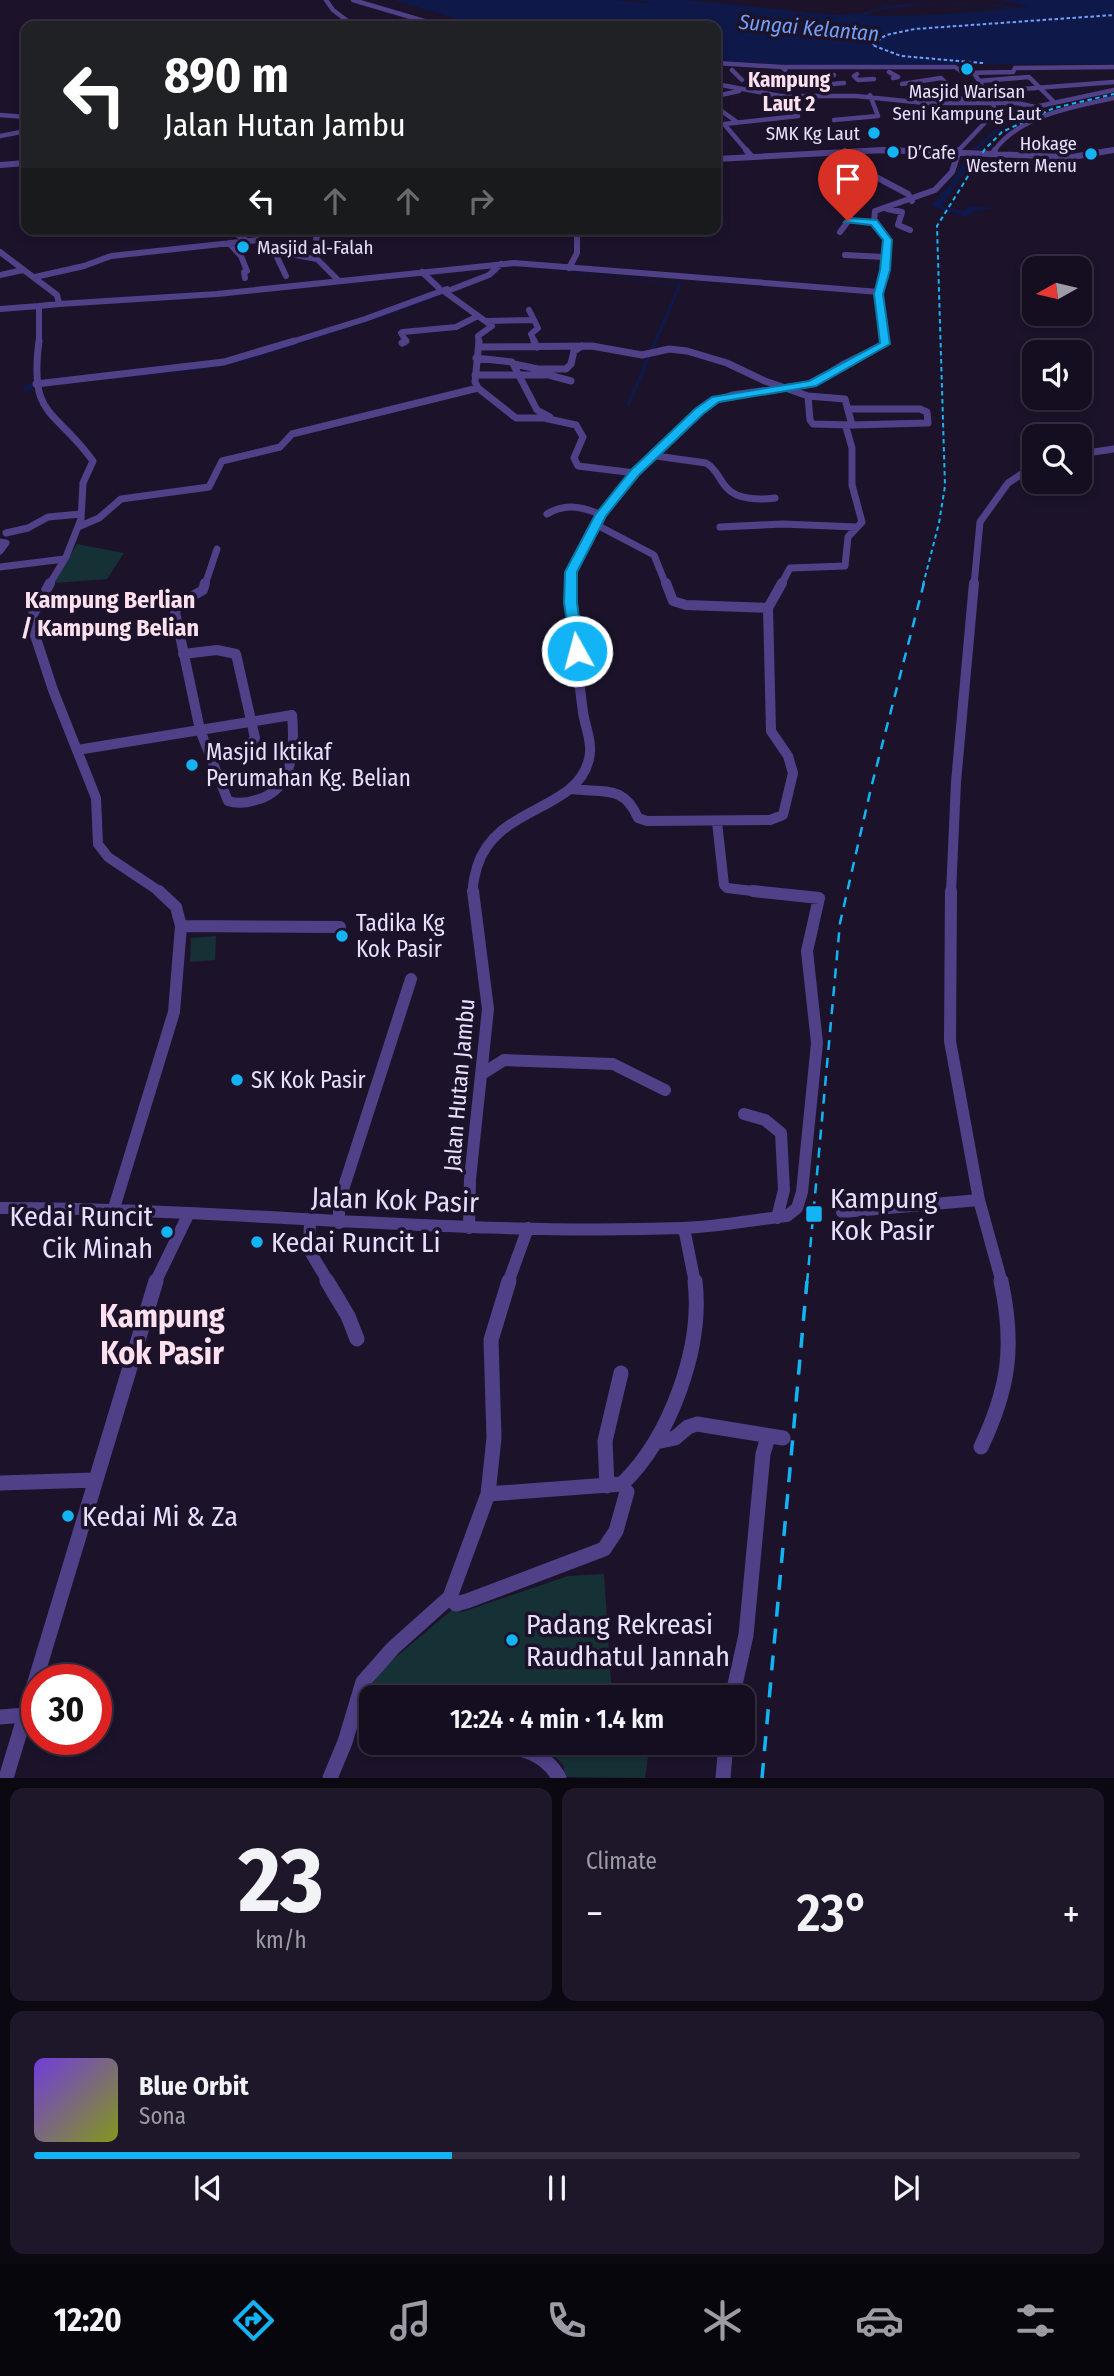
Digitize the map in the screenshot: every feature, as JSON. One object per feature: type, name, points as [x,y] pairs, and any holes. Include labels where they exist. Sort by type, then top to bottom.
[{"type":"street","points":[[326,0],[333,10],[347,21]]},
{"type":"street","points":[[353,0],[424,21]]},
{"type":"street","points":[[721,69],[892,70],[955,67],[961,73],[974,73],[1013,72],[1018,68],[1113,68]]},
{"type":"street","points":[[721,68],[752,69]]},
{"type":"street","points":[[783,68],[799,81],[828,97]]},
{"type":"street","points":[[843,69],[857,74],[854,76],[858,80],[874,79],[870,74],[892,70]]},
{"type":"street","points":[[721,95],[840,74],[843,69]]},
{"type":"street","points":[[732,70],[742,80]]},
{"type":"street","points":[[892,70],[898,77],[892,78]]},
{"type":"street","points":[[878,208],[924,197],[947,181],[961,152],[993,117],[993,103],[974,73]]},
{"type":"street","points":[[721,74],[727,84]]},
{"type":"street","points":[[979,81],[1029,77],[1055,102]]},
{"type":"street","points":[[902,84],[941,78],[946,83],[944,86],[967,103]]},
{"type":"street","points":[[985,92],[1114,82]]},
{"type":"street","points":[[809,86],[844,83]]},
{"type":"street","points":[[721,85],[771,95],[1017,103],[1035,107],[1114,90]]},
{"type":"street","points":[[1084,85],[1100,92]]},
{"type":"street","points":[[834,120],[878,116],[874,98],[863,91],[873,90],[882,96],[883,100]]},
{"type":"street","points":[[752,157],[724,124],[798,116],[771,95]]},
{"type":"street","points":[[989,154],[1015,130],[1072,107],[1114,98]]},
{"type":"street","points":[[721,111],[737,122]]},
{"type":"street","points":[[0,116],[21,117]]},
{"type":"street","points":[[8,128],[21,130]]},
{"type":"street","points":[[0,141],[21,133]]},
{"type":"street","points":[[721,159],[845,151],[1081,157],[1114,150]]},
{"type":"street","points":[[845,151],[880,180],[908,194],[912,201]]},
{"type":"street","points":[[0,165],[21,163]]},
{"type":"street","points":[[874,222],[878,208]]},
{"type":"street","points":[[878,208],[901,211],[898,225],[911,230]]},
{"type":"street","points":[[480,347],[607,347],[650,354],[669,349],[687,351],[727,363],[788,389],[808,396],[845,399],[852,448],[852,485],[862,522],[848,537],[845,566],[790,568],[768,608],[771,732],[776,743],[790,758],[795,772],[783,815],[780,817],[770,820],[717,822],[647,821],[638,818],[631,802],[624,795],[572,789],[586,769],[590,750],[583,715],[569,580],[601,515],[635,472],[656,456],[699,412],[716,400],[788,389],[812,383],[885,344],[879,292],[885,270],[884,257],[888,240],[874,222],[848,221],[840,232]]},
{"type":"street","points":[[236,235],[243,241]]},
{"type":"street","points":[[316,239],[324,235]]},
{"type":"street","points":[[571,265],[577,253],[577,235]]},
{"type":"street","points":[[35,277],[68,271],[111,256],[262,241],[265,248],[274,251],[314,256],[326,263],[338,280]]},
{"type":"street","points":[[231,246],[247,271],[244,272],[245,278]]},
{"type":"street","points":[[274,251],[286,276]]},
{"type":"street","points":[[0,252],[54,292],[59,304]]},
{"type":"street","points":[[845,255],[884,257]]},
{"type":"street","points":[[0,309],[217,294],[500,264],[571,265],[879,292]]},
{"type":"street","points":[[36,384],[224,362],[341,327],[444,291],[489,275],[500,264]]},
{"type":"street","points":[[0,275],[23,270]]},
{"type":"street","points":[[422,272],[440,290],[486,321],[492,328],[478,335],[480,347],[475,375],[478,388],[516,418],[544,418],[576,425]]},
{"type":"street","points":[[39,306],[42,322],[36,384],[52,418],[93,461],[83,483],[78,527],[64,559],[32,612],[30,620],[53,690],[96,798],[98,844],[108,857],[161,892],[176,907],[181,926],[174,1012],[114,1208]]},
{"type":"street","points":[[529,310],[538,329],[531,334],[537,347]]},
{"type":"street","points":[[459,326],[478,316]]},
{"type":"street","points":[[402,342],[406,341],[401,333],[403,332],[486,321],[533,320]]},
{"type":"street","points":[[476,358],[503,359],[538,369],[566,369],[571,364],[574,351],[582,346]]},
{"type":"street","points":[[514,363],[540,414],[576,425],[583,437],[574,458],[578,466],[635,472]]},
{"type":"street","points":[[475,375],[557,376],[571,381]]},
{"type":"street","points":[[78,527],[99,518],[121,499],[209,487],[222,461],[280,447],[292,435],[478,388]]},
{"type":"street","points":[[808,396],[810,420],[813,424],[926,425],[927,412],[920,409],[848,409]]},
{"type":"street","points":[[1092,452],[1114,449]]},
{"type":"street","points":[[656,456],[706,463],[713,467],[729,491],[758,500],[775,498]]},
{"type":"street","points":[[981,1447],[999,1407],[1008,1371],[1011,1342],[1008,1303],[979,1200],[950,1041],[951,858],[980,522],[1008,483],[1022,474]]},
{"type":"street","points":[[547,514],[572,507],[589,509],[601,515]]},
{"type":"street","points":[[6,533],[28,528],[48,517],[81,514]]},
{"type":"street","points":[[595,524],[654,555],[673,601],[686,605],[768,608]]},
{"type":"street","points":[[720,527],[782,524],[857,527]]},
{"type":"street","points":[[0,542],[6,542],[0,551]]},
{"type":"street","points":[[77,750],[201,730],[251,721],[292,715],[292,758],[287,775],[273,795],[263,800],[236,803],[228,801],[201,730],[175,612],[179,604],[203,590],[217,549]]},
{"type":"street","points":[[0,567],[64,559]]},
{"type":"street","points":[[183,654],[218,650],[230,650],[236,654],[255,740],[248,747],[251,753]]},
{"type":"street","name":"Jalan Hutan Jambu","points":[[469,1228],[471,1166],[488,1009],[473,909],[472,885],[475,870],[482,851],[491,838],[511,822],[572,789]]},
{"type":"street","points":[[717,822],[723,846],[719,858],[723,886],[819,898],[818,915],[807,951],[817,1020],[817,1043],[802,1192],[797,1208],[782,1217]]},
{"type":"street","points":[[181,926],[340,927]]},
{"type":"street","points":[[339,1223],[339,1202],[411,979]]},
{"type":"street","points":[[482,1074],[504,1060],[586,1061],[613,1064],[665,1090]]},
{"type":"street","points":[[744,1114],[765,1120],[781,1133],[784,1190],[782,1217]]},
{"type":"street","points":[[842,1212],[979,1200]]},
{"type":"street","name":"Jalan Kok Pasir","points":[[0,1208],[114,1208],[339,1223],[469,1228],[684,1228],[782,1217]]},
{"type":"street","points":[[40,1664],[152,1293],[189,1213]]},
{"type":"street","points":[[310,1221],[309,1250],[348,1316],[356,1339]]},
{"type":"street","points":[[330,1777],[353,1718],[363,1682],[378,1664],[450,1597],[488,1494],[494,1438],[491,1340],[499,1308],[528,1228]]},
{"type":"street","points":[[488,1494],[607,1486],[622,1484],[632,1476],[656,1442],[671,1407],[695,1326],[696,1299],[684,1228]]},
{"type":"street","points":[[607,1486],[606,1441],[621,1373]]},
{"type":"street","points":[[656,1442],[675,1438],[688,1427],[697,1424],[776,1438],[763,1454],[746,1635],[735,1685]]},
{"type":"street","points":[[0,1483],[94,1480]]},
{"type":"street","points":[[450,1597],[456,1604],[467,1601],[539,1572],[574,1563],[604,1549],[615,1531],[627,1492]]},
{"type":"street","points":[[0,1717],[21,1715]]},
{"type":"street","points":[[353,1718],[359,1720]]},
{"type":"street","points":[[6,1777],[21,1728]]},
{"type":"street","points":[[539,1755],[557,1771],[559,1777]]},
{"type":"street","points":[[723,1777],[725,1755]]},
{"type":"green space","points":[[77,544],[124,553],[107,579],[54,583]]},
{"type":"green space","points":[[216,936],[215,960],[190,962],[191,938]]},
{"type":"green space","name":"Padang Rekreasi Raudhatul Jannah","points":[[604,1574],[611,1685],[372,1685],[383,1668],[454,1608],[462,1612],[568,1576]]},
{"type":"green space","points":[[554,1755],[648,1755],[645,1778],[564,1777],[564,1766]]},
{"type":"water","name":"Sungai Kelantan","points":[[393,0],[613,0],[655,4],[636,0],[687,0],[834,15],[861,13],[893,5],[928,3],[998,5],[1013,8],[1029,6],[998,0],[1114,0],[1114,64],[796,65],[721,61],[721,21],[464,21]],"holes":[[[923,4],[996,6],[1007,9],[932,15],[864,16],[874,11]]]},
{"type":"water","points":[[1018,111],[1035,111],[1002,128],[972,155],[975,157],[942,206],[964,211],[970,206],[996,208],[975,211],[966,217],[931,206],[955,178],[964,157],[971,155],[971,150],[996,129],[1011,121],[1010,117],[1022,116]]},
{"type":"water","points":[[522,266],[682,284],[630,405],[626,405],[678,285]]},
{"type":"water","points":[[522,266],[506,267],[494,275],[397,312],[249,360],[204,369],[45,386],[205,367],[246,359],[392,311],[492,275],[505,267]]},
{"type":"waterway","points":[[26,388],[30,387]]},
{"type":"ferry route","points":[[983,63],[901,56],[872,45],[886,35],[915,29],[1114,15]]},
{"type":"railway","points":[[923,585],[939,523],[945,486],[937,226],[985,149],[1002,132],[1054,108],[1114,94]]},
{"type":"railway","points":[[807,1283],[840,923],[871,788],[924,583]]},
{"type":"railway","points":[[762,1778],[807,1281]]},
{"type":"place","name":"Masjid Warisan Seni Kampung Laut","points":[[967,69]]},
{"type":"place","name":"SMK Kg Laut","points":[[874,133]]},
{"type":"place","name":"D’Cafe","points":[[893,152]]},
{"type":"place","name":"Hokage Western Menu","points":[[1091,154]]},
{"type":"place","name":"Masjid al-Falah","points":[[243,247]]},
{"type":"place","name":"Masjid Iktikaf Perumahan Kg. Belian","points":[[192,765]]},
{"type":"place","name":"Tadika Kg Kok Pasir","points":[[342,936]]},
{"type":"place","name":"SK Kok Pasir","points":[[237,1080]]},
{"type":"place","name":"Kampung Kok Pasir","points":[[814,1214]]},
{"type":"place","name":"Kedai Runcit Cik Minah","points":[[167,1232]]},
{"type":"place","name":"Kedai Runcit Li","points":[[257,1242]]},
{"type":"place","name":"Kedai Mi & Za","points":[[68,1516]]},
{"type":"place","name":"Padang Rekreasi Raudhatul Jannah","points":[[512,1640]]},
{"type":"district","name":"Kampung Laut 2","points":[[789,92]]},
{"type":"district","name":"Kampung Berlian / Kampung Belian","points":[[110,614]]},
{"type":"district","name":"Kampung Kok Pasir","points":[[162,1334]]},
{"type":"route","points":[[577,651],[569,580],[571,572],[601,515],[635,472],[656,456],[709,403],[732,396],[812,383],[885,344],[878,294],[885,270],[884,257],[888,240],[874,222],[848,221]]}]
